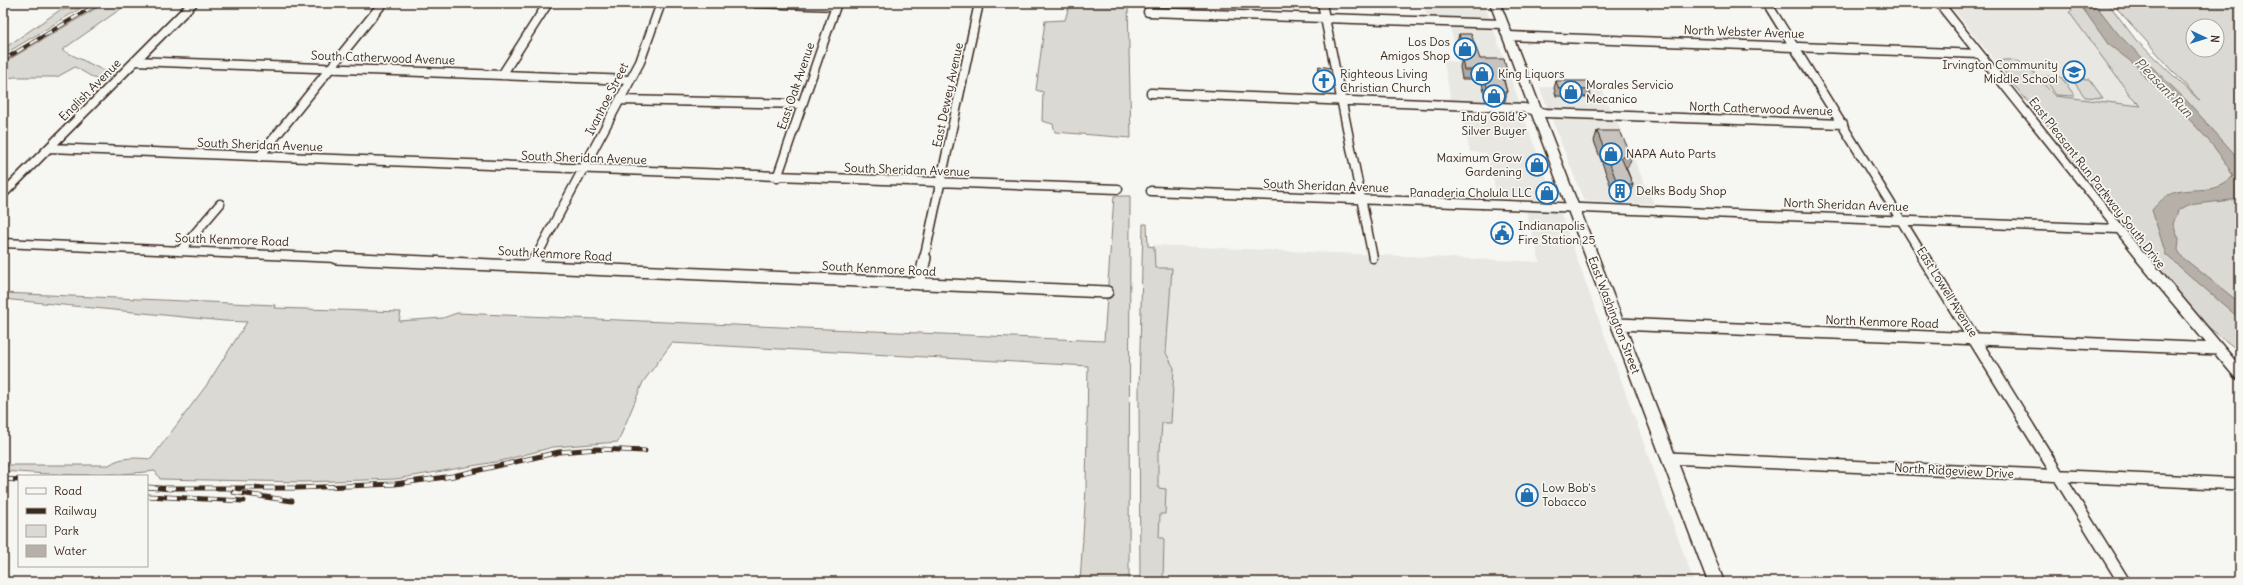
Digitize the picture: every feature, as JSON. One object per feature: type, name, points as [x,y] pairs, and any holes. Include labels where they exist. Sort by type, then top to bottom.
[{"type":"main road","name":"East Washington Street","points":[[1495,3],[1716,582]]},
{"type":"street","name":"English Avenue","points":[[3,194],[193,3]]},
{"type":"street","points":[[259,157],[383,3]]},
{"type":"street","points":[[502,75],[548,3]]},
{"type":"street","name":"Ivanhoe Street","points":[[532,266],[584,170],[630,80],[643,53],[661,3]]},
{"type":"street","points":[[755,3],[836,5]]},
{"type":"street","name":"East Dewey Avenue","points":[[919,284],[942,183],[979,3]]},
{"type":"street","points":[[1322,3],[1373,258]]},
{"type":"street","name":"East Lowell Avenue","points":[[1767,3],[1976,339],[2124,582]]},
{"type":"street","name":"East Pleasant Run Parkway South Drive","points":[[1938,3],[2118,229],[2240,375]]},
{"type":"street","name":"East Oak Avenue","points":[[777,178],[836,5]]},
{"type":"street","points":[[1148,12],[1503,24]]},
{"type":"street","name":"North Webster Avenue","points":[[1508,36],[1979,54]]},
{"type":"street","name":"South Catherwood Avenue","points":[[135,61],[630,80]]},
{"type":"street","points":[[1151,93],[1536,110]]},
{"type":"street","points":[[620,100],[802,104]]},
{"type":"street","name":"North Catherwood Avenue","points":[[1536,110],[1546,113],[1843,124]]},
{"type":"street","name":"South Sheridan Avenue","points":[[49,148],[777,178],[1118,189]]},
{"type":"street","name":"South Sheridan Avenue","points":[[1151,191],[1572,207]]},
{"type":"street","points":[[180,251],[220,204]]},
{"type":"street","name":"North Sheridan Avenue","points":[[1572,207],[2118,229]]},
{"type":"street","name":"South Kenmore Road","points":[[3,243],[1107,292]]},
{"type":"street","name":"North Kenmore Road","points":[[1618,324],[2218,349]]},
{"type":"street","name":"North Ridgeview Drive","points":[[1668,458],[2240,484]]},
{"type":"shaded area","points":[[1424,3],[1484,3],[1490,19],[1427,17]]},
{"type":"shaded area","name":"Irvington Community Middle School","points":[[1948,3],[2081,3],[2171,98],[2061,142]]},
{"type":"shaded area","points":[[1450,26],[1493,28],[1520,104],[1451,101],[1444,61],[1459,62]]},
{"type":"shaded area","points":[[1539,87],[1602,89],[1612,111],[1548,109]]},
{"type":"shaded area","points":[[1460,108],[1521,110],[1555,200],[1498,198],[1486,153],[1470,152]]},
{"type":"shaded area","points":[[1551,117],[1616,120],[1654,204],[1584,201]]},
{"type":"shaded area","points":[[1526,211],[1560,212],[1694,582],[1163,582],[1164,539],[1159,538],[1160,514],[1165,514],[1165,489],[1158,488],[1158,451],[1160,451],[1162,423],[1171,423],[1174,368],[1166,353],[1172,268],[1155,268],[1154,245],[1540,262]]},
{"type":"green space","points":[[105,3],[129,3],[62,50],[113,75],[101,82],[75,67],[57,77],[14,77],[3,80],[3,63]]},
{"type":"green space","points":[[1070,3],[1128,3],[1131,138],[1055,132],[1053,124],[1042,121],[1043,92],[1036,90],[1045,21],[1065,20]]},
{"type":"green space","points":[[2069,3],[2081,3],[2121,40],[2093,3],[2108,3],[2136,40],[2200,101],[2112,3],[2240,3],[2240,304],[2173,258],[2240,316],[2240,352],[2202,322],[2107,209],[2109,206],[2113,206],[2094,190],[2059,147],[2061,141],[2008,78],[1999,61],[2017,61],[2025,65],[2055,96],[2141,106],[2130,95],[2069,12],[2072,11]]},
{"type":"green space","points":[[81,8],[3,55],[3,49],[60,10]]},
{"type":"green space","points":[[2043,76],[2061,77],[2075,96],[2056,95]]},
{"type":"green space","points":[[2071,78],[2089,79],[2103,98],[2085,97]]},
{"type":"green space","points":[[1114,196],[1130,196],[1129,582],[1080,582],[1086,489],[1088,366],[672,343],[643,382],[618,442],[553,447],[501,461],[396,479],[302,482],[160,479],[155,471],[79,475],[3,471],[3,465],[109,465],[124,459],[151,459],[206,386],[247,322],[3,299],[3,293],[275,305],[274,308],[401,312],[399,321],[443,318],[457,313],[1104,341]]},
{"type":"green space","points":[[1143,224],[1147,224],[1148,246],[1154,247],[1155,268],[1172,268],[1166,353],[1174,368],[1171,423],[1162,423],[1160,451],[1158,451],[1158,488],[1166,489],[1165,514],[1160,514],[1159,538],[1164,538],[1163,582],[1140,582],[1139,392]]},
{"type":"water","name":"Pleasant Run","points":[[2079,3],[2094,3],[2119,35],[2187,101],[2240,160],[2240,199],[2188,205],[2178,211],[2173,224],[2179,239],[2178,250],[2182,257],[2240,303],[2240,319],[2166,255],[2152,210],[2170,194],[2220,186],[2233,176],[2224,161],[2203,134],[2142,74],[2138,67],[2108,44]]},
{"type":"building","points":[[1459,34],[1471,34],[1480,59],[1504,59],[1507,71],[1501,71],[1507,92],[1488,91],[1483,70],[1464,70],[1462,58],[1467,58]]},
{"type":"building","points":[[1319,66],[1331,68],[1333,80],[1319,80]]},
{"type":"building","points":[[1556,81],[1588,81],[1591,90],[1559,89]]},
{"type":"building","points":[[1597,131],[1620,131],[1632,157],[1621,157],[1633,185],[1618,185]]},
{"type":"railway","points":[[3,60],[99,3]]},
{"type":"railway","points":[[165,488],[297,488],[395,484],[453,476],[559,452],[597,449],[645,451]]},
{"type":"railway","points":[[3,479],[18,480]]},
{"type":"railway","points":[[148,487],[171,489]]},
{"type":"railway","points":[[233,492],[292,501]]},
{"type":"railway","points":[[148,496],[244,501]]},
{"type":"place","name":"Los Dos Amigos Shop","points":[[1465,49]]},
{"type":"place","name":"Irvington Community Middle School","points":[[2074,72]]},
{"type":"place","name":"King Liquors","points":[[1482,74]]},
{"type":"place","name":"Righteous Living Christian Church","points":[[1324,81]]},
{"type":"place","name":"Morales Servicio Mecanico","points":[[1571,92]]},
{"type":"place","name":"Indy Gold & Silver Buyer","points":[[1494,96]]},
{"type":"place","name":"NAPA Auto Parts","points":[[1611,154]]},
{"type":"place","name":"Maximum Grow Gardening","points":[[1537,165]]},
{"type":"place","name":"Delks Body Shop","points":[[1620,191]]},
{"type":"place","name":"Panaderia Cholula LLC","points":[[1547,193]]},
{"type":"place","name":"Indianapolis Fire Station 25","points":[[1502,233]]},
{"type":"place","name":"Low Bob's Tobacco","points":[[1527,495]]}]
